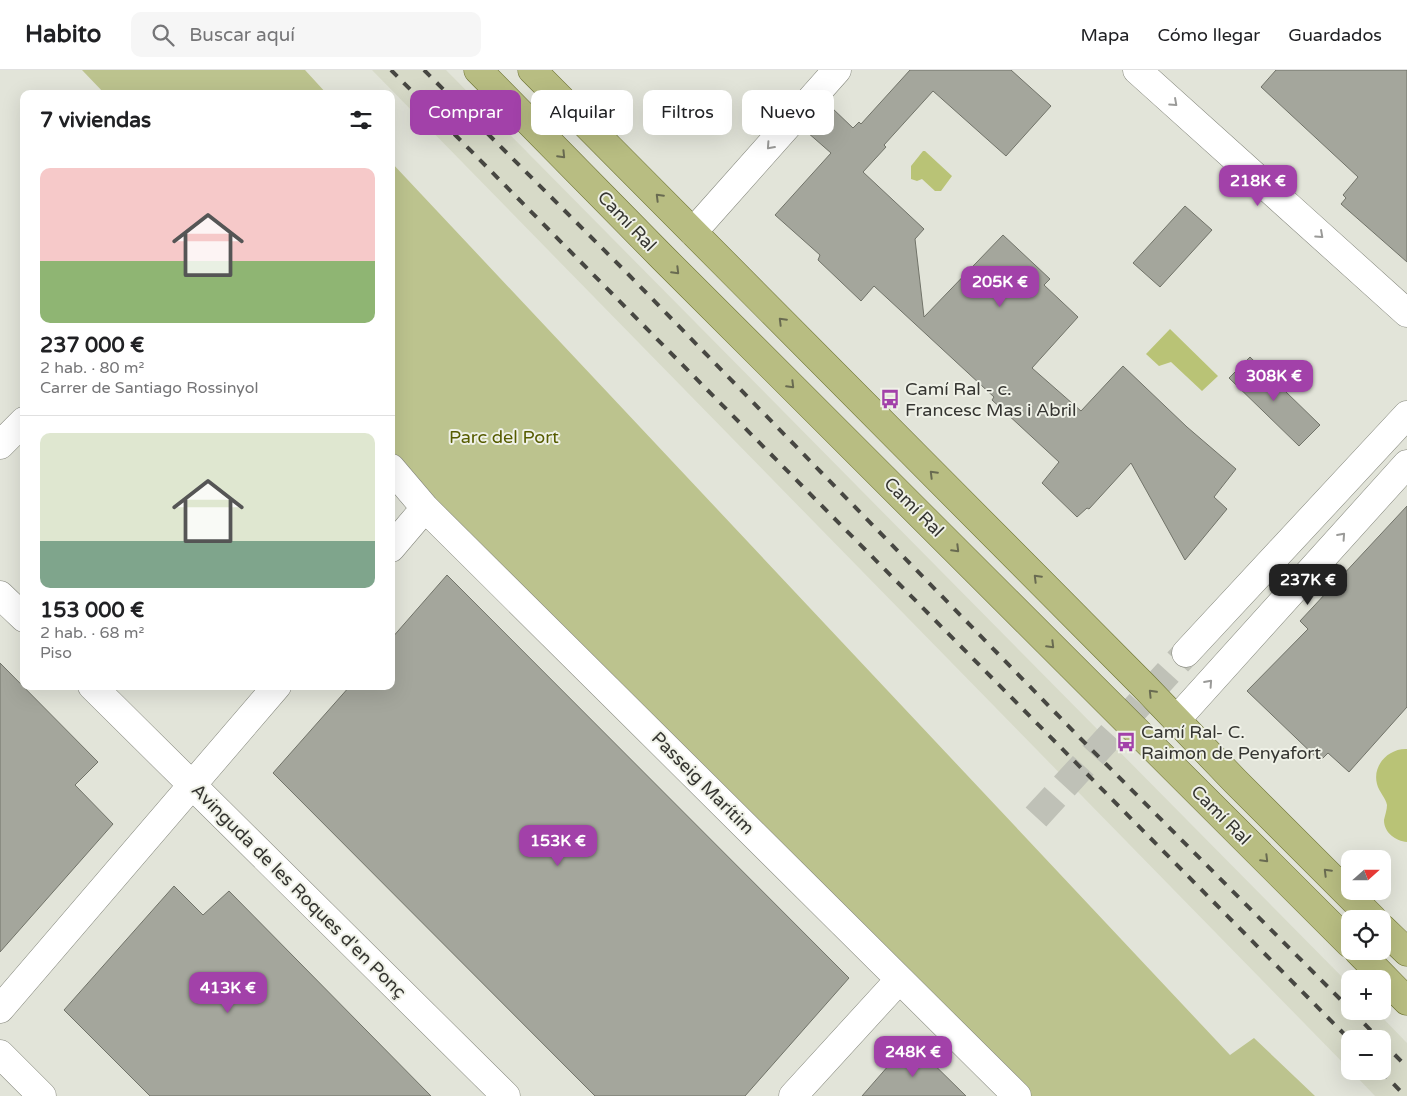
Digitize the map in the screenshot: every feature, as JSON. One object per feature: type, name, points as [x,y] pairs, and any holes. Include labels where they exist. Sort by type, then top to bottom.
[{"type":"main road","name":"Camí Ral","points":[[478,70],[656,251],[1341,935]]},
{"type":"main road","name":"Camí Ral","points":[[532,70],[1365,910]]},
{"type":"main road","points":[[1391,937],[1407,952]]},
{"type":"main road","points":[[1367,960],[1407,1001]]},
{"type":"street","points":[[693,232],[837,70]]},
{"type":"street","points":[[1137,70],[1407,313]]},
{"type":"street","points":[[1186,653],[1407,415]]},
{"type":"street","points":[[0,445],[20,425]]},
{"type":"street","points":[[1177,719],[1407,464]]},
{"type":"street","name":"Passeig Marítim","points":[[395,473],[425,508],[1017,1096]]},
{"type":"street","points":[[395,543],[425,508]]},
{"type":"street","points":[[0,595],[20,614]]},
{"type":"street","name":"Avinguda de les Roques d'en Ponç","points":[[96,690],[506,1096]]},
{"type":"street","points":[[0,1009],[273,690]]},
{"type":"street","points":[[793,1096],[899,980]]},
{"type":"street","points":[[0,1054],[42,1096]]},
{"type":"shaded area","points":[[372,70],[446,70],[466,90],[410,90],[410,109],[395,94],[395,90],[392,90]]},
{"type":"shaded area","points":[[436,135],[510,135],[1341,976],[1341,1020],[1385,1020],[1407,1043],[1407,1096],[1375,1096],[1360,1080],[1391,1080],[1391,1030],[1341,1030],[1341,1061]]},
{"type":"shaded area","points":[[923,151],[952,176],[941,191],[935,191],[922,179],[917,181],[911,179],[911,166]]},
{"type":"shaded area","points":[[1170,329],[1218,376],[1202,391],[1171,362],[1159,366],[1146,354]]},
{"type":"shaded area","points":[[1407,749],[1407,842],[1391,836],[1386,829],[1384,820],[1387,805],[1378,787],[1376,777],[1377,770],[1383,759],[1394,751]]},
{"type":"green space","points":[[82,70],[305,70],[323,90],[101,90]]},
{"type":"green space","name":"Parc del Port","points":[[395,166],[1230,1055],[1254,1038],[1315,1096],[1018,1096],[395,469]]},
{"type":"building","points":[[910,70],[1011,70],[1051,106],[1006,156],[933,91],[884,145],[886,147],[863,172],[924,229],[915,239],[924,317],[1003,235],[1050,279],[1044,285],[1078,317],[1032,368],[1081,411],[1123,366],[1187,427],[1236,469],[1214,497],[1227,509],[1185,560],[1131,463],[1089,509],[1087,508],[1077,517],[1042,483],[1059,462],[992,400],[994,397],[874,286],[861,301],[818,260],[820,255],[775,215],[831,153],[810,135],[834,135],[834,110],[853,128],[859,122],[861,124]]},
{"type":"building","points":[[1276,70],[1407,70],[1407,262],[1341,204],[1346,198],[1343,195],[1358,177],[1261,87]]},
{"type":"building","points":[[1185,206],[1212,230],[1160,287],[1133,263]]},
{"type":"building","points":[[1250,357],[1320,425],[1299,446],[1229,378]]},
{"type":"building","points":[[1407,506],[1407,707],[1349,772],[1328,753],[1320,761],[1247,691],[1308,629],[1300,621]]},
{"type":"building","points":[[447,575],[849,978],[745,1096],[595,1096],[273,773],[346,690],[395,690],[395,634]]},
{"type":"building","points":[[0,663],[20,683],[20,690],[27,690],[98,762],[75,785],[113,824],[0,952]]},
{"type":"building","points":[[174,886],[203,915],[229,891],[431,1096],[150,1096],[64,1010]]},
{"type":"building","points":[[910,1041],[966,1096],[862,1096]]},
{"type":"tunnel","points":[[1036,817],[1186,653]]},
{"type":"railway","points":[[391,70],[1341,1031]]},
{"type":"railway","points":[[424,70],[628,274],[1081,739],[1341,1000]]},
{"type":"railway","points":[[1361,1020],[1370,1030]]},
{"type":"railway","points":[[1391,1051],[1407,1067]]},
{"type":"railway","points":[[1390,1080],[1405,1096]]},
{"type":"place","name":"Camí Ral - c. Francesc Mas i Abril","points":[[890,399]]},
{"type":"place","name":"Camí Ral- C. Raimon de Penyafort","points":[[1126,742]]}]
